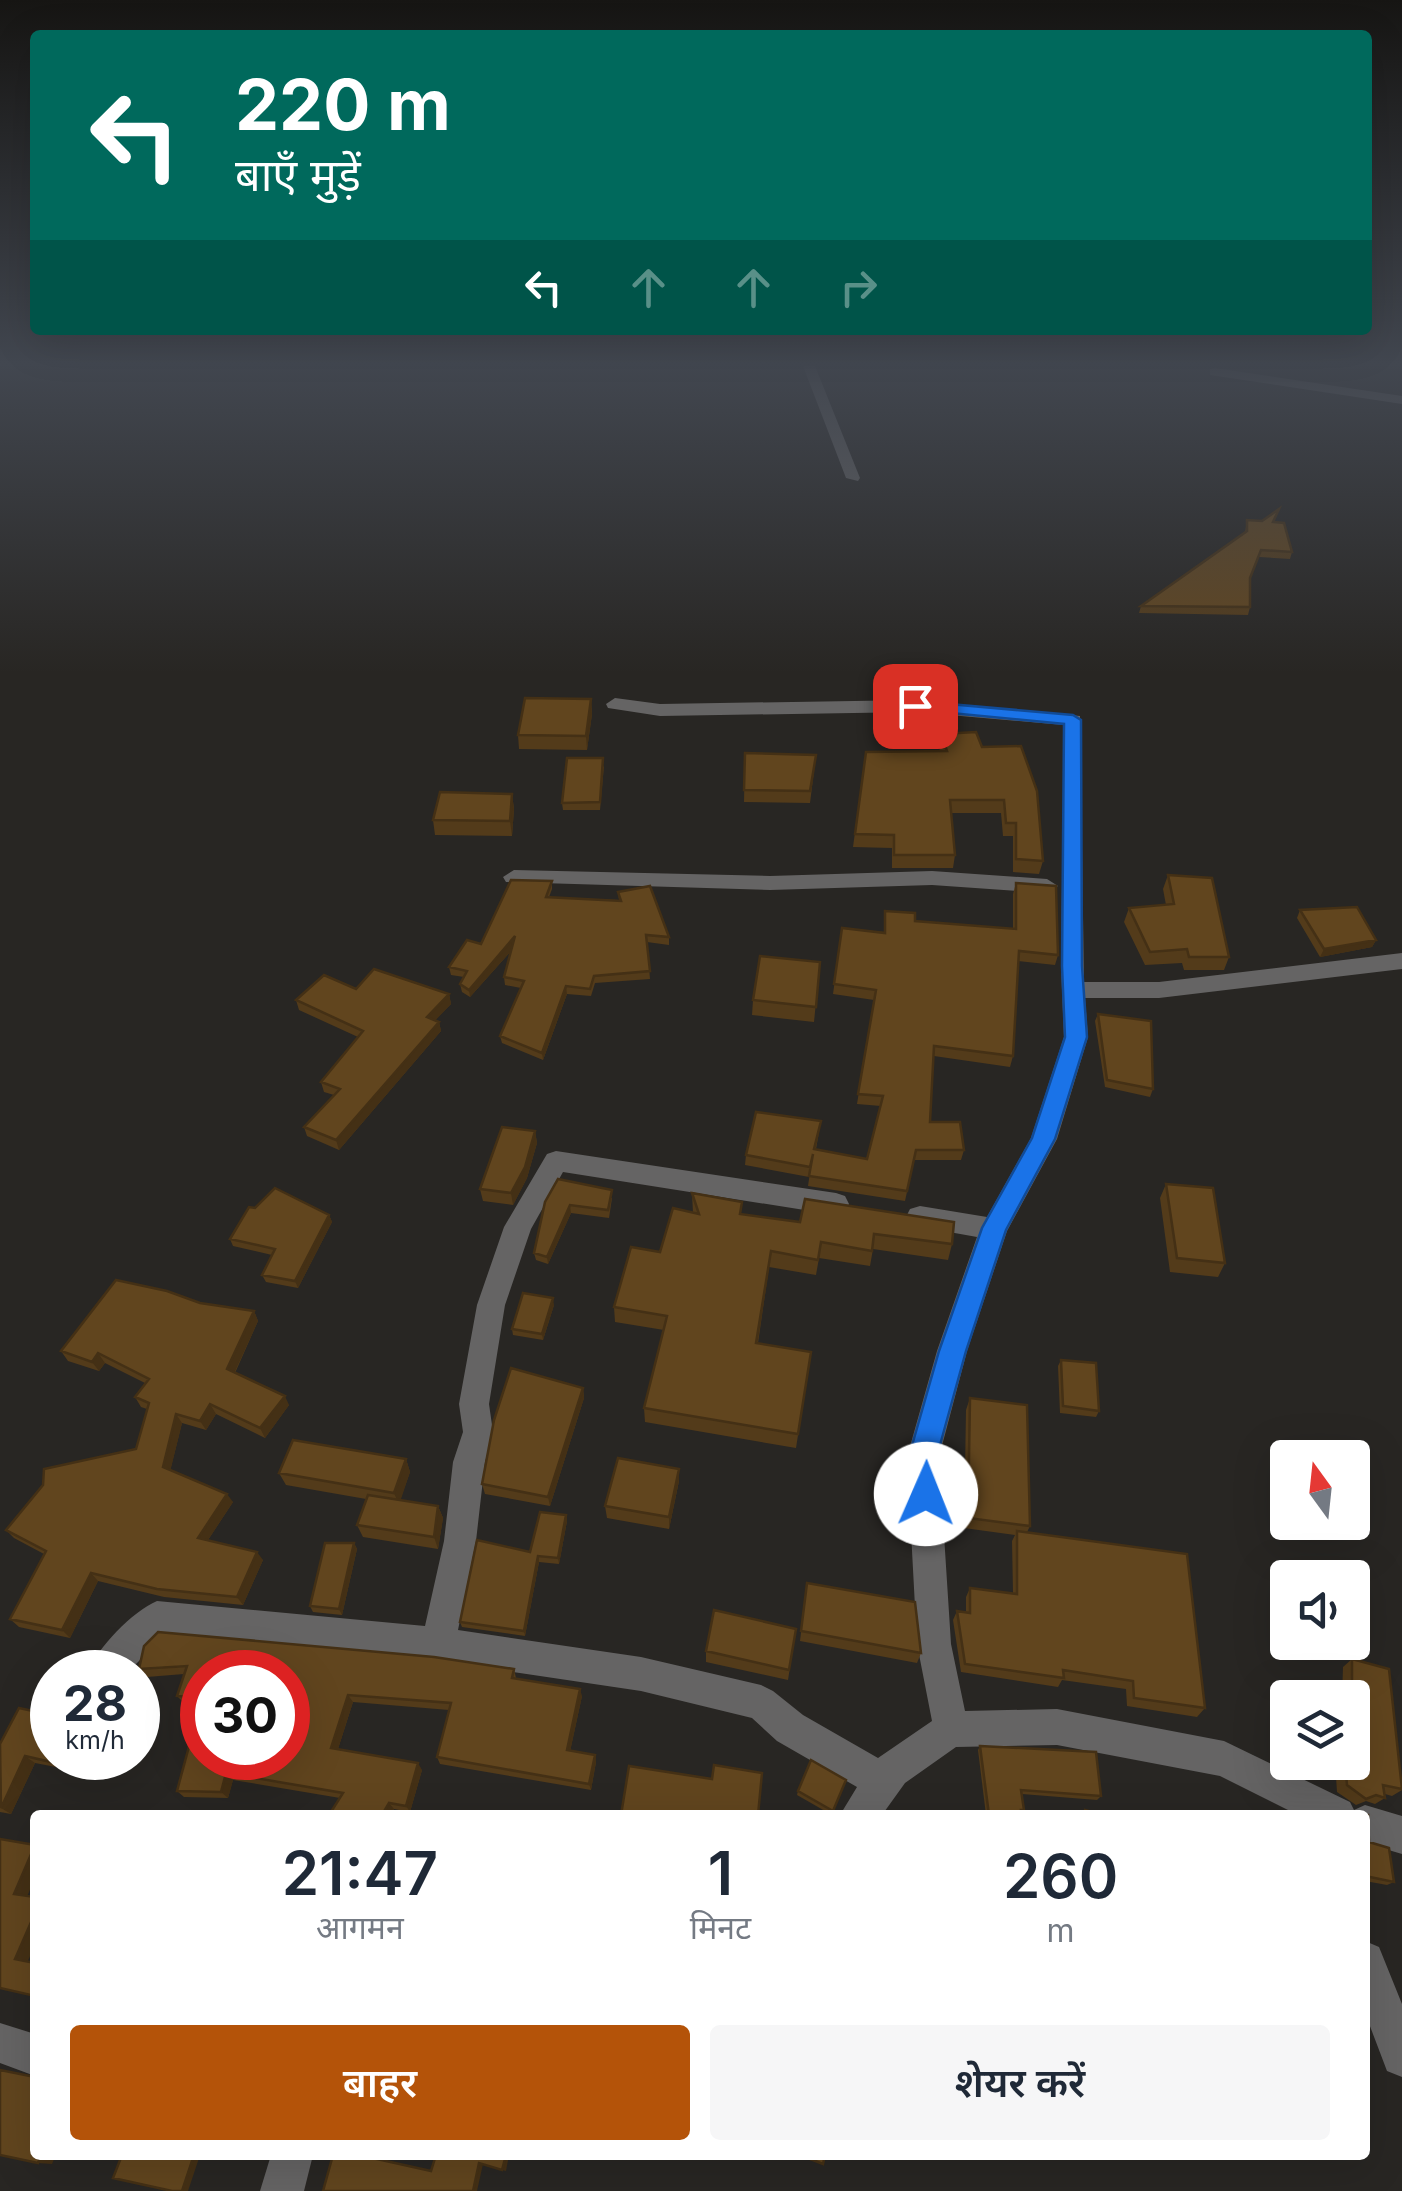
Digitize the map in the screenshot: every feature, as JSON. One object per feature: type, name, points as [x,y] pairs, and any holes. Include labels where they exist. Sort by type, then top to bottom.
[{"type":"street","points":[[849,468],[853,478]]},
{"type":"street","points":[[614,704],[660,710],[915,706],[1073,720],[1076,1037],[1044,1139],[994,1228],[952,1351],[923,1456],[934,1644],[951,1729]]},
{"type":"street","points":[[514,877],[770,883],[932,878],[1072,887]]},
{"type":"street","points":[[1074,990],[1159,990],[1402,962]]},
{"type":"street","points":[[438,1644],[460,1541],[469,1462],[478,1432],[474,1404],[491,1304],[518,1227],[556,1161],[994,1228]]},
{"type":"street","points":[[126,1650],[157,1618],[310,1636],[438,1644],[641,1674],[761,1703],[790,1728],[883,1781]]},
{"type":"street","points":[[863,1810],[892,1770],[951,1729],[1057,1728],[1224,1759],[1327,1810]]},
{"type":"street","points":[[1370,1825],[1402,1835]]},
{"type":"street","points":[[1370,1975],[1402,2056]]},
{"type":"street","points":[[0,2043],[30,2053]]},
{"type":"street","points":[[282,2191],[291,2160]]},
{"type":"building","points":[[1279,509],[1273,522],[1284,523],[1292,552],[1261,550],[1250,578],[1250,607],[1141,606],[1247,531],[1247,520],[1262,521]]},
{"type":"building","points":[[525,698],[591,699],[586,736],[518,735]]},
{"type":"building","points":[[976,732],[982,747],[1021,746],[1037,791],[1043,861],[1016,859],[1016,823],[1006,823],[1004,800],[950,800],[955,855],[894,855],[894,835],[855,834],[866,752],[947,751],[941,734]]},
{"type":"building","points":[[745,753],[816,755],[810,791],[744,790]]},
{"type":"building","points":[[567,758],[603,758],[600,802],[562,803]]},
{"type":"building","points":[[440,792],[512,794],[510,821],[433,820]]},
{"type":"building","points":[[1168,875],[1212,878],[1229,957],[1189,957],[1187,949],[1150,952],[1129,908],[1174,904]]},
{"type":"building","points":[[511,880],[552,881],[546,897],[621,901],[618,892],[650,886],[669,937],[646,935],[650,971],[594,976],[590,989],[566,986],[542,1053],[500,1036],[524,981],[504,977],[515,936],[469,990],[460,984],[467,971],[449,967],[467,940],[481,944]]},
{"type":"building","points":[[1016,883],[1056,886],[1058,955],[1019,951],[1013,1056],[934,1046],[930,1122],[960,1122],[964,1150],[916,1150],[907,1191],[809,1176],[813,1154],[810,1167],[746,1155],[756,1112],[821,1121],[814,1149],[867,1159],[883,1096],[858,1094],[876,990],[834,984],[842,928],[885,933],[885,911],[915,913],[915,921],[1016,929]]},
{"type":"building","points":[[1357,907],[1376,940],[1324,949],[1300,910]]},
{"type":"building","points":[[760,956],[820,962],[816,1007],[753,1000]]},
{"type":"building","points":[[374,969],[449,994],[427,1017],[439,1022],[336,1140],[304,1127],[340,1089],[321,1082],[363,1031],[296,1000],[324,975],[356,989]]},
{"type":"building","points":[[1098,1014],[1151,1021],[1153,1089],[1107,1080]]},
{"type":"building","points":[[502,1127],[535,1131],[525,1167],[511,1193],[480,1189]]},
{"type":"building","points":[[558,1179],[612,1190],[608,1210],[570,1205],[547,1257],[534,1253],[545,1202]]},
{"type":"building","points":[[1166,1184],[1213,1188],[1225,1263],[1177,1258]]},
{"type":"building","points":[[275,1188],[329,1215],[295,1281],[262,1275],[275,1249],[230,1239],[249,1207],[255,1208]]},
{"type":"building","points":[[692,1193],[742,1202],[740,1214],[800,1222],[805,1199],[954,1222],[952,1244],[874,1234],[872,1251],[821,1242],[818,1260],[771,1251],[756,1343],[811,1352],[798,1434],[644,1408],[667,1316],[614,1307],[631,1247],[660,1252],[673,1208],[699,1214]]},
{"type":"building","points":[[116,1280],[200,1303],[254,1311],[227,1369],[285,1396],[260,1428],[210,1404],[200,1421],[176,1414],[163,1467],[227,1494],[198,1538],[257,1552],[237,1597],[157,1589],[91,1573],[62,1630],[10,1619],[46,1551],[6,1530],[43,1485],[44,1469],[136,1449],[149,1403],[135,1397],[149,1379],[98,1353],[92,1362],[61,1351]]},
{"type":"building","points":[[523,1293],[553,1298],[542,1334],[512,1329]]},
{"type":"building","points":[[1061,1360],[1096,1363],[1099,1411],[1063,1406]]},
{"type":"building","points":[[511,1368],[583,1388],[548,1497],[482,1484],[494,1420]]},
{"type":"building","points":[[970,1398],[1027,1405],[1030,1526],[968,1518]]},
{"type":"building","points":[[293,1440],[406,1459],[394,1493],[279,1473]]},
{"type":"building","points":[[618,1458],[679,1469],[669,1517],[605,1506]]},
{"type":"building","points":[[368,1495],[438,1506],[434,1537],[357,1525]]},
{"type":"building","points":[[540,1512],[566,1515],[558,1558],[538,1556],[524,1631],[460,1622],[477,1540],[530,1552]]},
{"type":"building","points":[[1017,1531],[1187,1554],[1205,1708],[1134,1698],[1133,1681],[1063,1670],[1064,1678],[965,1664],[957,1611],[970,1613],[970,1588],[1017,1594]]},
{"type":"building","points":[[325,1543],[354,1543],[339,1609],[310,1606]]},
{"type":"building","points":[[807,1583],[915,1602],[921,1653],[801,1631]]},
{"type":"building","points":[[714,1610],[796,1629],[789,1670],[706,1651]]},
{"type":"building","points":[[158,1632],[434,1657],[514,1669],[512,1678],[580,1689],[567,1750],[595,1755],[589,1784],[437,1757],[451,1703],[348,1695],[331,1748],[418,1763],[406,1806],[389,1803],[385,1810],[332,1810],[343,1793],[267,1780],[310,1780],[310,1650],[180,1650],[180,1666],[160,1668],[160,1650],[143,1650],[144,1646]]},
{"type":"building","points":[[1352,1660],[1389,1669],[1402,1789],[1383,1785],[1385,1798],[1376,1795],[1366,1799],[1347,1785],[1347,1780],[1370,1780],[1370,1680],[1352,1680]]},
{"type":"building","points":[[19,1708],[30,1710],[30,1757],[25,1756],[1,1808],[0,1744]]},
{"type":"building","points":[[980,1746],[1096,1752],[1101,1796],[1021,1790],[1024,1810],[988,1810]]},
{"type":"building","points":[[811,1760],[846,1780],[833,1810],[798,1791]]},
{"type":"building","points":[[714,1765],[762,1773],[758,1810],[622,1810],[629,1766],[712,1779]]},
{"type":"building","points":[[180,1780],[224,1780],[221,1792],[177,1791]]},
{"type":"building","points":[[0,1839],[30,1844],[30,1857],[14,1894],[30,1896],[30,1924],[15,1959],[30,1962],[30,1995],[0,1988]]},
{"type":"building","points":[[1370,1842],[1389,1848],[1394,1882],[1370,1877]]},
{"type":"building","points":[[0,2070],[30,2076],[30,2160],[39,2160],[38,2163],[0,2155]]},
{"type":"building","points":[[120,2160],[192,2160],[182,2191],[113,2178]]},
{"type":"building","points":[[332,2160],[382,2160],[431,2171],[434,2160],[505,2160],[502,2170],[479,2163],[473,2191],[323,2191]]},
{"type":"route","points":[[915,706],[1073,720],[1072,966],[1076,1037],[1044,1139],[994,1228],[952,1351],[923,1456],[926,1494]]}]
